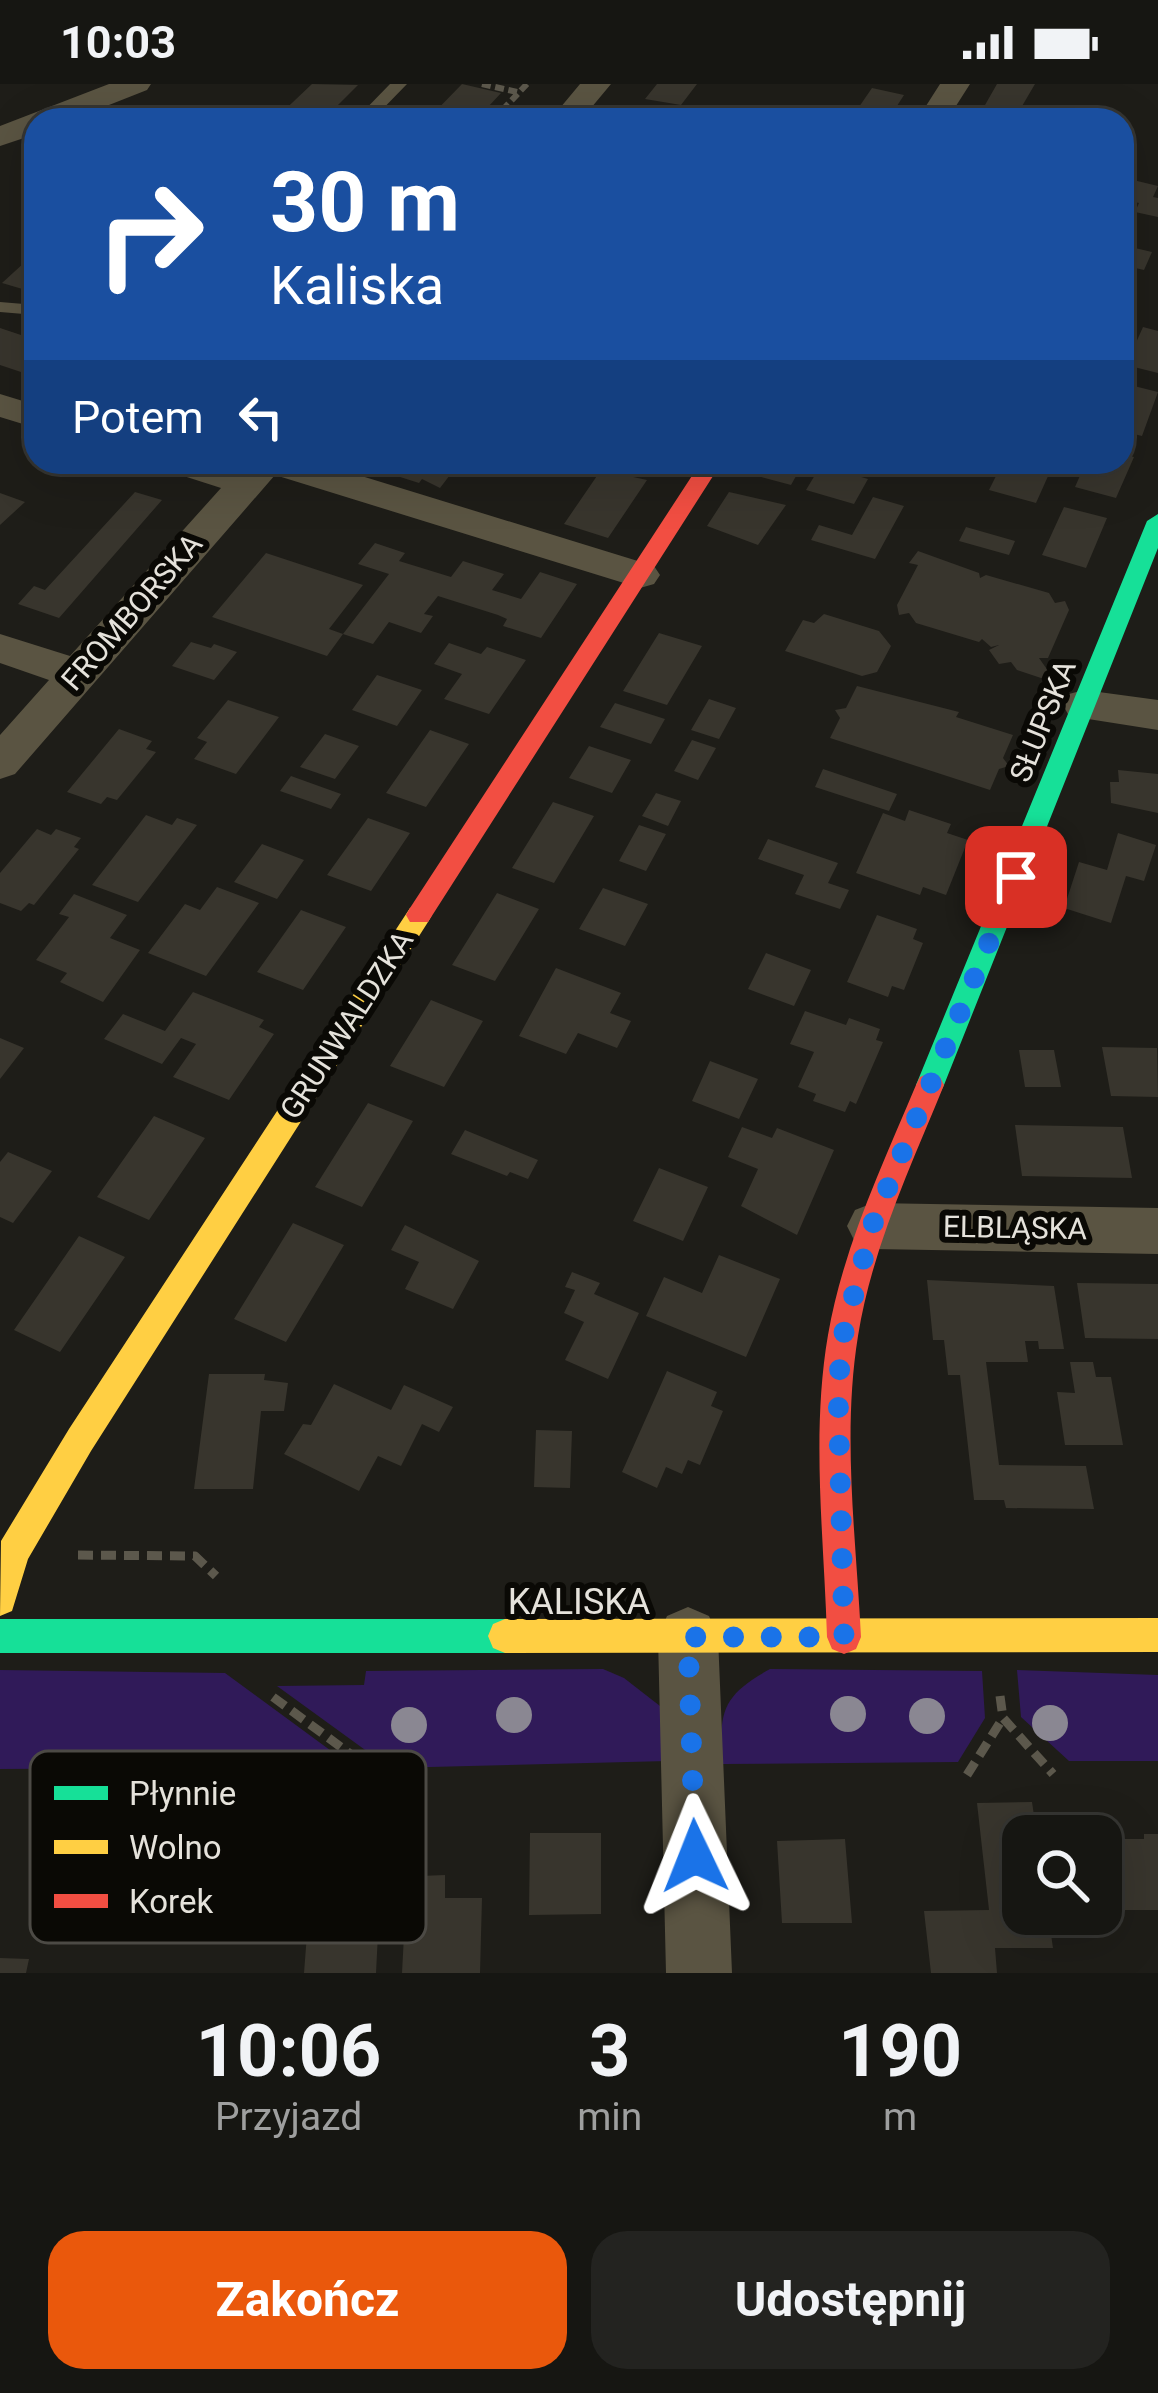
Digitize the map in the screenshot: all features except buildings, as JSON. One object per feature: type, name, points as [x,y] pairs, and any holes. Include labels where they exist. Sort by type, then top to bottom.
[{"type":"street","points":[[73,108],[136,84]]},
{"type":"street","name":"FROMBORSKA","points":[[0,763],[257,474]]},
{"type":"street","points":[[280,474],[640,575]]},
{"type":"street","name":"GRUNWALDZKA","points":[[0,1599],[13,1553],[80,1441],[704,474]]},
{"type":"street","name":"SŁUPSKA","points":[[844,1637],[838,1390],[842,1340],[872,1226],[1158,521]]},
{"type":"street","points":[[0,647],[77,674]]},
{"type":"street","points":[[1084,705],[1158,715]]},
{"type":"street","name":"ELBLĄSKA","points":[[872,1226],[1158,1231]]},
{"type":"street","name":"KALISKA","points":[[0,1636],[1158,1635]]},
{"type":"street","points":[[688,1637],[699,1973]]},
{"type":"lane","points":[[375,108],[399,84]]},
{"type":"path","points":[[482,84],[518,93]]},
{"type":"path","points":[[504,108],[526,84]]},
{"type":"path","points":[[58,1555],[195,1556],[230,1589]]},
{"type":"path","points":[[998,1676],[1003,1718],[1053,1774]]},
{"type":"path","points":[[265,1691],[346,1751]]},
{"type":"path","points":[[967,1775],[1003,1718]]},
{"type":"shaded area","points":[[603,1669],[624,1678],[660,1706],[668,1761],[426,1767],[426,1751],[367,1751],[277,1686],[364,1685],[366,1671]]},
{"type":"shaded area","points":[[770,1669],[982,1671],[985,1718],[958,1762],[723,1764],[727,1706],[742,1687]]},
{"type":"shaded area","points":[[0,1670],[225,1673],[331,1751],[30,1751],[30,1769],[0,1769]]},
{"type":"shaded area","points":[[1017,1670],[1158,1675],[1158,1761],[1069,1761],[1021,1717]]},
{"type":"traffic: fast","points":[[930,1085],[1158,521]]},
{"type":"traffic: fast","points":[[0,1636],[505,1636]]},
{"type":"traffic: slow","points":[[0,1599],[13,1553],[80,1440],[419,915]]},
{"type":"traffic: slow","points":[[505,1636],[1158,1635]]},
{"type":"traffic: jam","points":[[419,915],[704,474]]},
{"type":"traffic: jam","points":[[844,1637],[835,1448],[843,1335],[868,1239],[930,1085]]},
{"type":"route","points":[[695,1856],[688,1637],[844,1637],[838,1390],[842,1340],[855,1282],[872,1226],[1016,877]]}]
